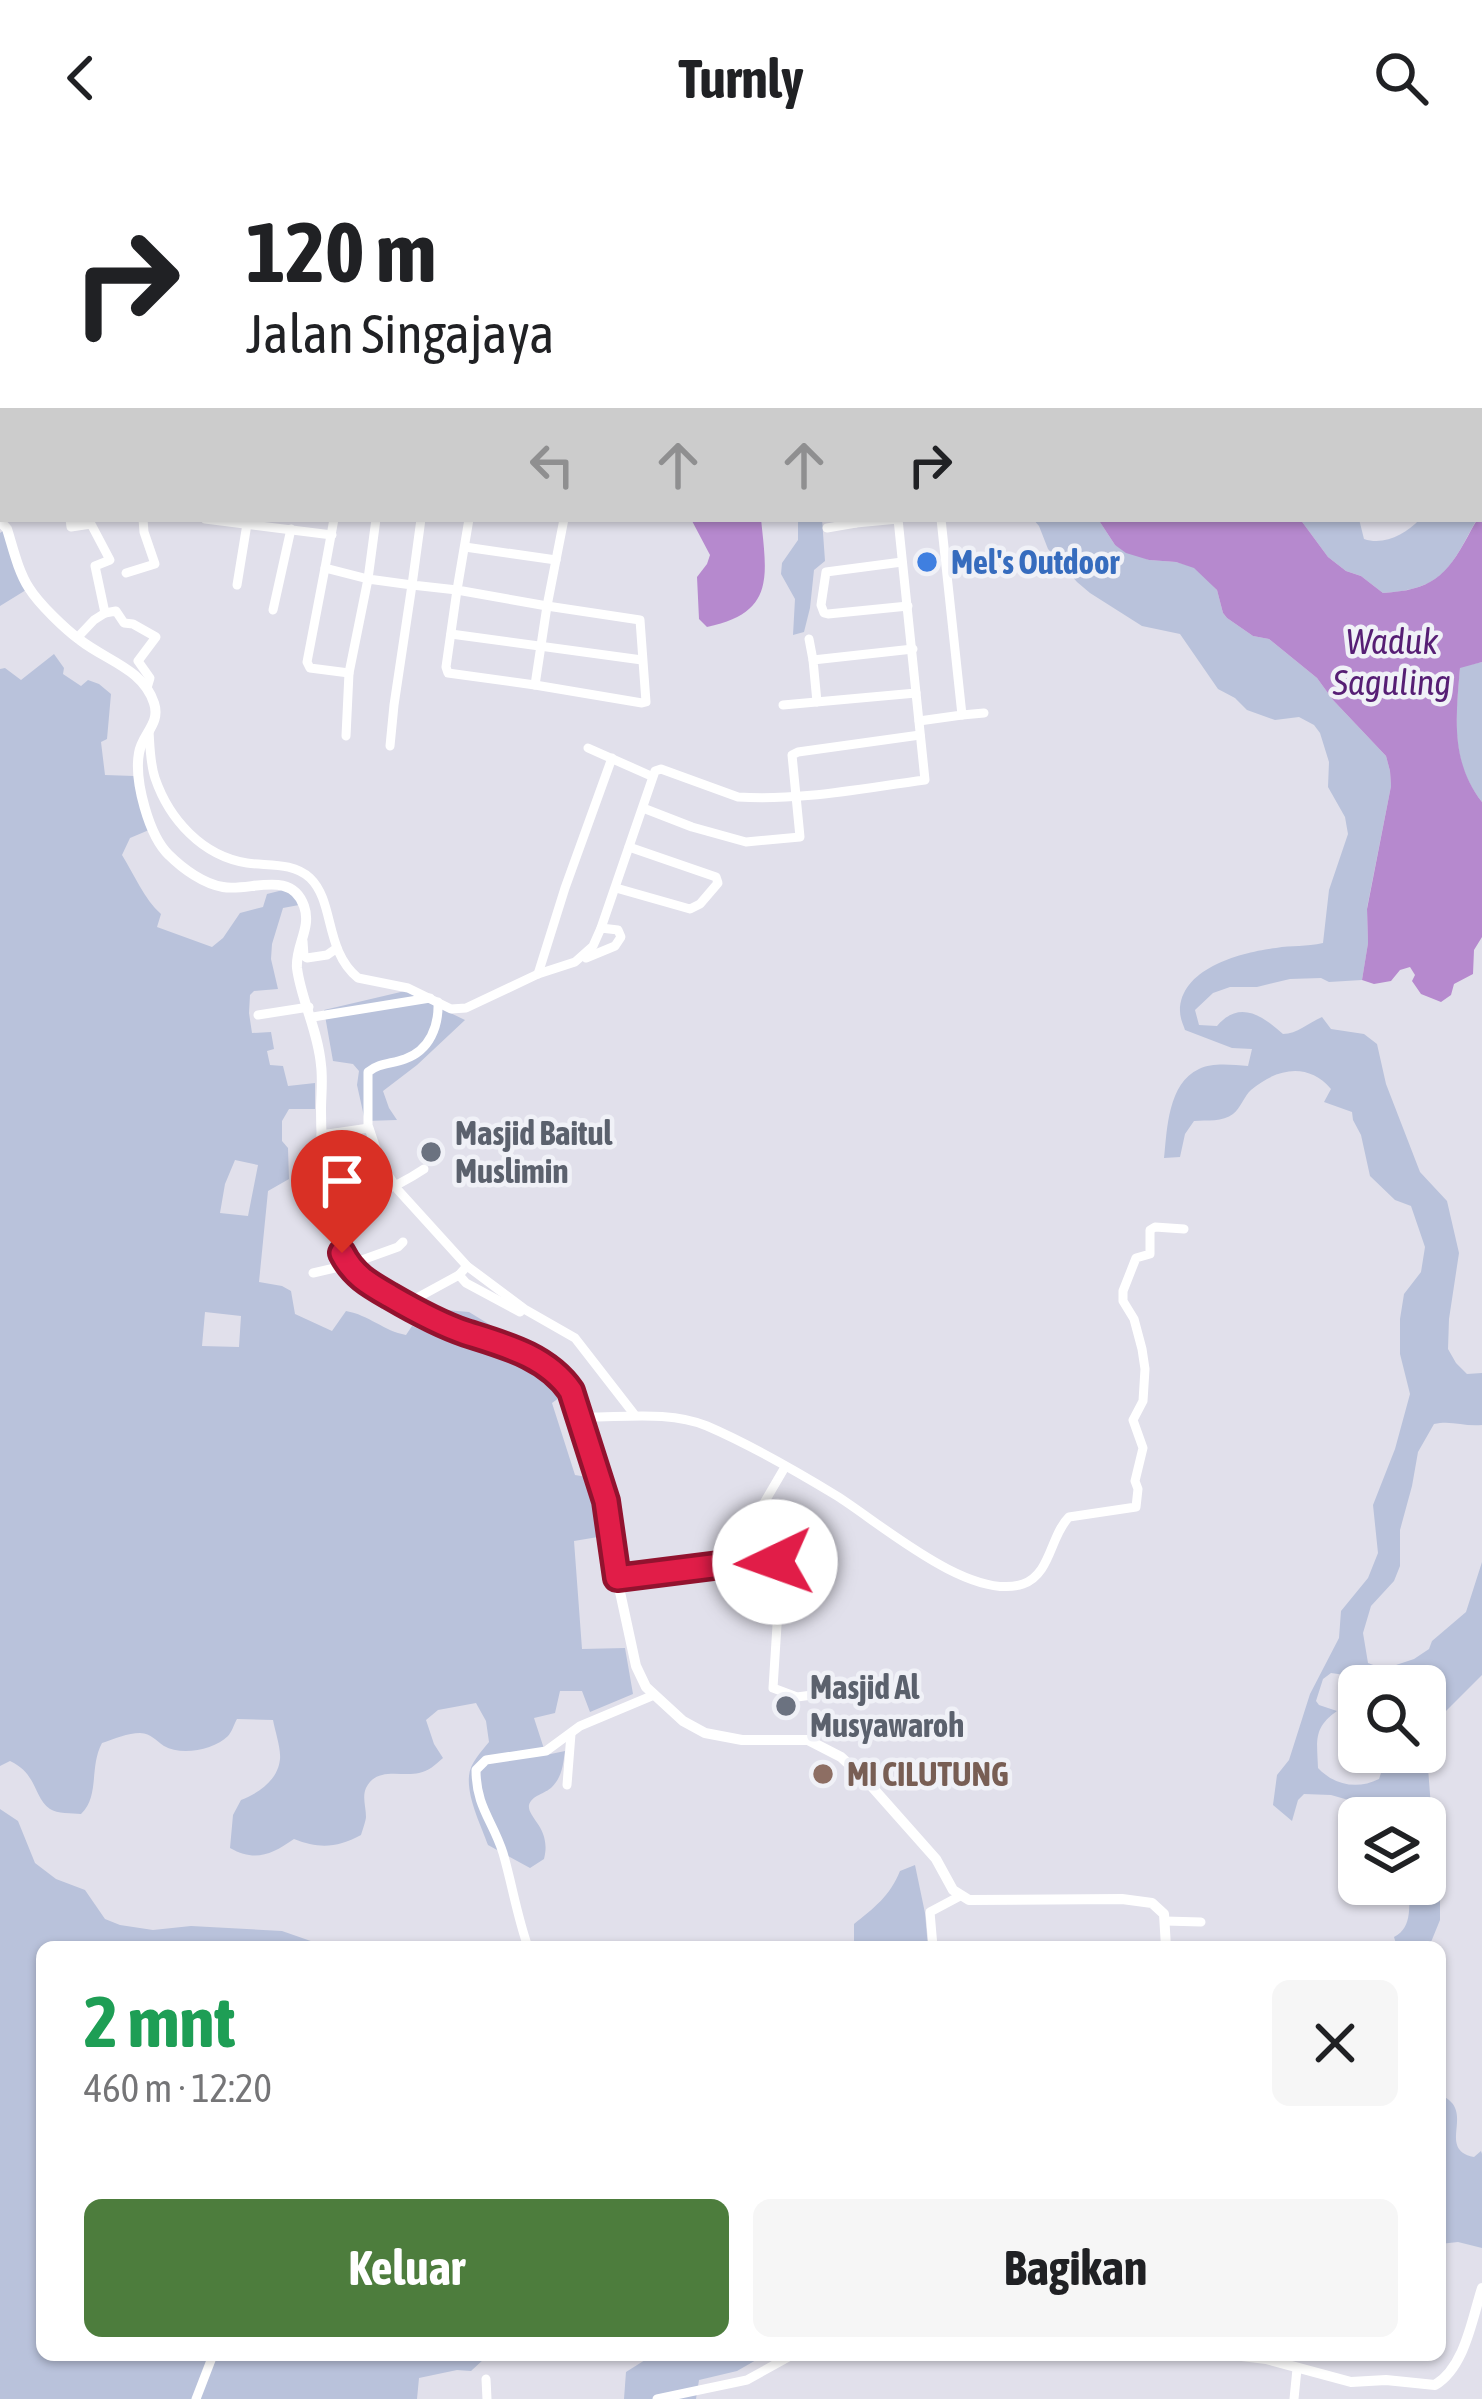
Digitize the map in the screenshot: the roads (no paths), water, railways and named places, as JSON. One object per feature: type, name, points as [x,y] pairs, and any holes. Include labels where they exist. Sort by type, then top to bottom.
[{"type":"street","points":[[1,522],[30,590],[76,638],[139,677],[147,688],[156,712],[138,755],[137,773],[151,824],[165,852],[217,887],[271,884],[291,888],[303,902],[307,922],[298,971],[322,1070],[321,1135],[328,1203],[348,1264],[359,1278],[404,1305],[541,1362],[565,1383],[606,1501],[617,1578],[636,1666],[646,1688],[689,1726],[706,1733],[742,1740],[808,1740],[841,1757],[936,1859],[960,1897],[1152,1903],[1164,1914],[1166,1941]]},
{"type":"street","points":[[70,522],[71,527],[91,524],[110,560],[95,566],[105,613]]},
{"type":"street","points":[[126,573],[155,564],[143,522]]},
{"type":"street","points":[[231,522],[332,535]]},
{"type":"street","points":[[334,522],[308,665],[349,673]]},
{"type":"street","points":[[346,736],[349,673],[376,522]]},
{"type":"street","points":[[390,746],[421,522]]},
{"type":"street","points":[[325,568],[368,579],[457,590],[640,620],[645,703],[450,674],[446,667],[457,590],[469,522]]},
{"type":"street","points":[[535,685],[562,522]]},
{"type":"street","points":[[827,528],[852,522]]},
{"type":"street","points":[[898,522],[925,780]]},
{"type":"street","points":[[941,522],[962,715]]},
{"type":"street","points":[[236,585],[247,524]]},
{"type":"street","points":[[273,610],[291,530]]},
{"type":"street","points":[[465,548],[556,560]]},
{"type":"street","points":[[902,562],[826,572],[821,605],[828,614],[908,606]]},
{"type":"street","points":[[76,638],[94,620],[116,610],[124,623],[156,637],[138,661],[150,678],[147,688]]},
{"type":"street","points":[[451,634],[642,661]]},
{"type":"street","points":[[809,639],[817,702]]},
{"type":"street","points":[[813,660],[913,649]]},
{"type":"street","points":[[783,705],[916,693]]},
{"type":"street","points":[[919,722],[984,713]]},
{"type":"street","points":[[149,731],[155,778],[195,840],[230,858],[305,873],[321,893],[337,948],[358,978],[408,988],[451,1009],[466,1008],[538,974],[615,946],[620,931],[601,928]]},
{"type":"street","points":[[801,851],[795,753],[920,735]]},
{"type":"street","points":[[588,748],[651,776]]},
{"type":"street","points":[[538,974],[612,758]]},
{"type":"street","points":[[575,962],[593,946],[601,928],[651,776],[659,769],[738,797],[796,796],[941,779]]},
{"type":"street","points":[[643,808],[746,842],[800,837]]},
{"type":"street","points":[[616,888],[690,909],[718,884],[716,877],[629,847]]},
{"type":"street","points":[[303,941],[307,958],[327,956],[337,948]]},
{"type":"street","points":[[258,1015],[434,1000]]},
{"type":"street","points":[[434,1000],[438,1024],[416,1054],[368,1072],[368,1128],[381,1164],[463,1270],[575,1339],[634,1414]]},
{"type":"street","points":[[321,1135],[368,1128]]},
{"type":"street","points":[[328,1203],[397,1187],[424,1169]]},
{"type":"street","points":[[580,1417],[634,1414],[703,1424],[837,1496],[956,1574],[988,1584],[1026,1582],[1043,1566],[1069,1517],[1136,1507],[1135,1480],[1143,1448],[1133,1420],[1143,1401],[1145,1370],[1123,1291],[1136,1258],[1150,1254],[1150,1230],[1184,1228]]},
{"type":"street","points":[[313,1273],[403,1242]]},
{"type":"street","points":[[404,1305],[463,1270]]},
{"type":"street","points":[[463,1270],[466,1282],[520,1312]]},
{"type":"street","points":[[752,1561],[757,1515],[785,1467]]},
{"type":"street","points":[[617,1578],[752,1561],[781,1565],[776,1585],[773,1688],[797,1697],[836,1692]]},
{"type":"street","points":[[526,1941],[502,1850],[483,1814],[476,1771],[486,1760],[547,1750],[580,1726],[654,1695]]},
{"type":"street","points":[[567,1785],[571,1734]]},
{"type":"street","points":[[932,1941],[930,1912],[960,1897]]},
{"type":"street","points":[[1165,1921],[1201,1922]]},
{"type":"street","points":[[1269,2361],[1351,2382],[1435,2385],[1450,2374],[1482,2288]]},
{"type":"street","points":[[196,2399],[211,2361]]},
{"type":"street","points":[[657,2399],[747,2380],[781,2361]]},
{"type":"street","points":[[1294,2399],[1297,2369]]},
{"type":"street","points":[[487,2379],[487,2399]]},
{"type":"street","points":[[1436,2399],[1440,2383]]},
{"type":"water","points":[[693,522],[761,522],[764,575],[756,602],[729,621],[707,627],[699,619],[697,577],[710,555]]},
{"type":"water","name":"Waduk Saguling","points":[[1100,522],[1302,522],[1328,557],[1383,593],[1413,589],[1435,579],[1460,550],[1475,522],[1482,522],[1482,662],[1460,668],[1457,721],[1464,771],[1482,802],[1482,937],[1474,950],[1473,974],[1454,984],[1451,995],[1441,1002],[1421,994],[1410,967],[1391,981],[1362,980],[1367,909],[1391,786],[1386,756],[1317,678],[1269,639],[1253,636],[1227,618],[1217,590],[1194,568],[1126,553]]},
{"type":"place","name":"Mel's Outdoor","points":[[927,562]]},
{"type":"place","name":"Masjid Baitul Muslimin","points":[[431,1152]]},
{"type":"place","name":"Masjid Al Musyawaroh","points":[[786,1706]]},
{"type":"place","name":"MI CILUTUNG","points":[[823,1774]]}]
